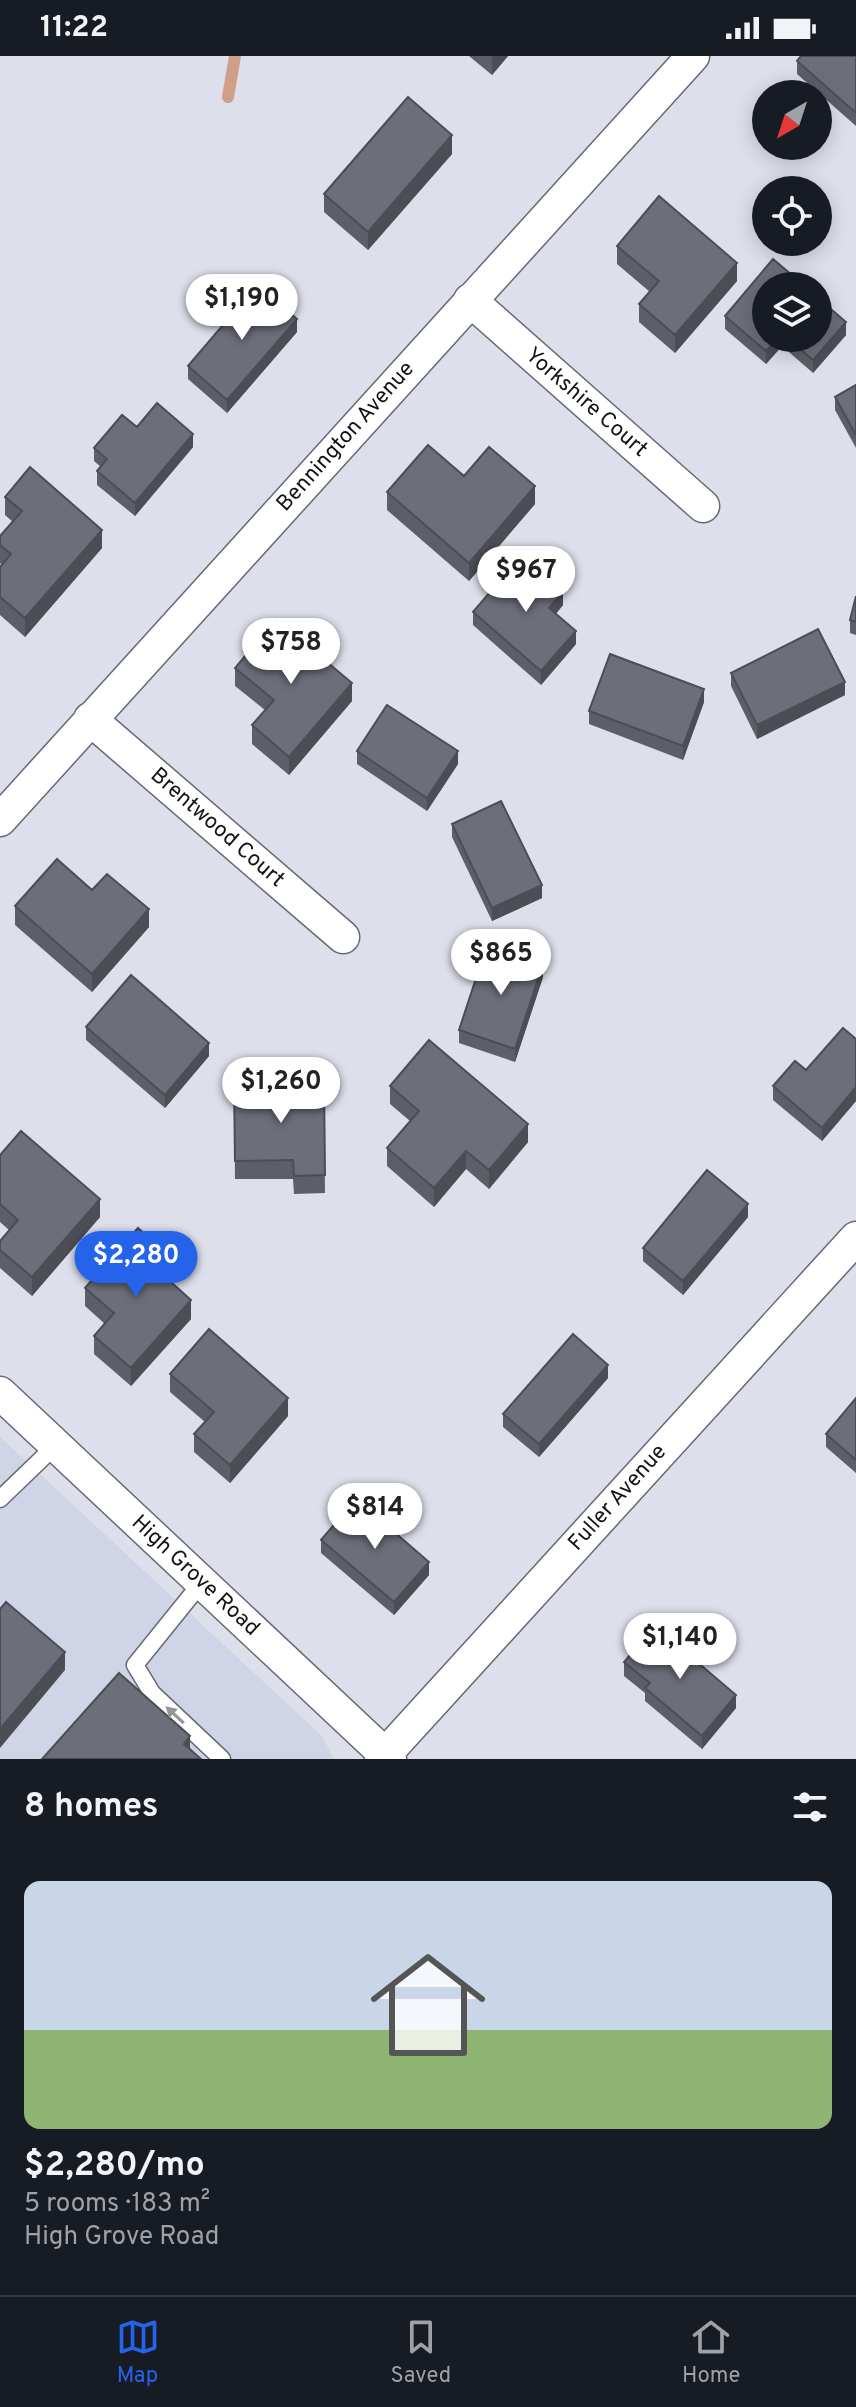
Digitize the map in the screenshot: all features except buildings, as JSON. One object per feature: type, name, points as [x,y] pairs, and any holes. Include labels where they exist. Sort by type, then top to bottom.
[{"type":"street","name":"Bennington Avenue","points":[[0,820],[693,56]]},
{"type":"street","name":"Yorkshire Court","points":[[470,300],[703,506]]},
{"type":"street","name":"Brentwood Court","points":[[90,719],[343,937]]},
{"type":"street","name":"Fuller Avenue","points":[[385,1757],[856,1238]]},
{"type":"street","name":"High Grove Road","points":[[0,1393],[385,1757]]},
{"type":"lane","points":[[0,1499],[56,1445]]},
{"type":"lane","points":[[202,1582],[135,1665],[152,1693],[222,1759]]},
{"type":"shaded area","points":[[0,1437],[322,1736],[334,1759],[0,1759]]},
{"type":"waterway","points":[[228,97],[235,56]]}]
